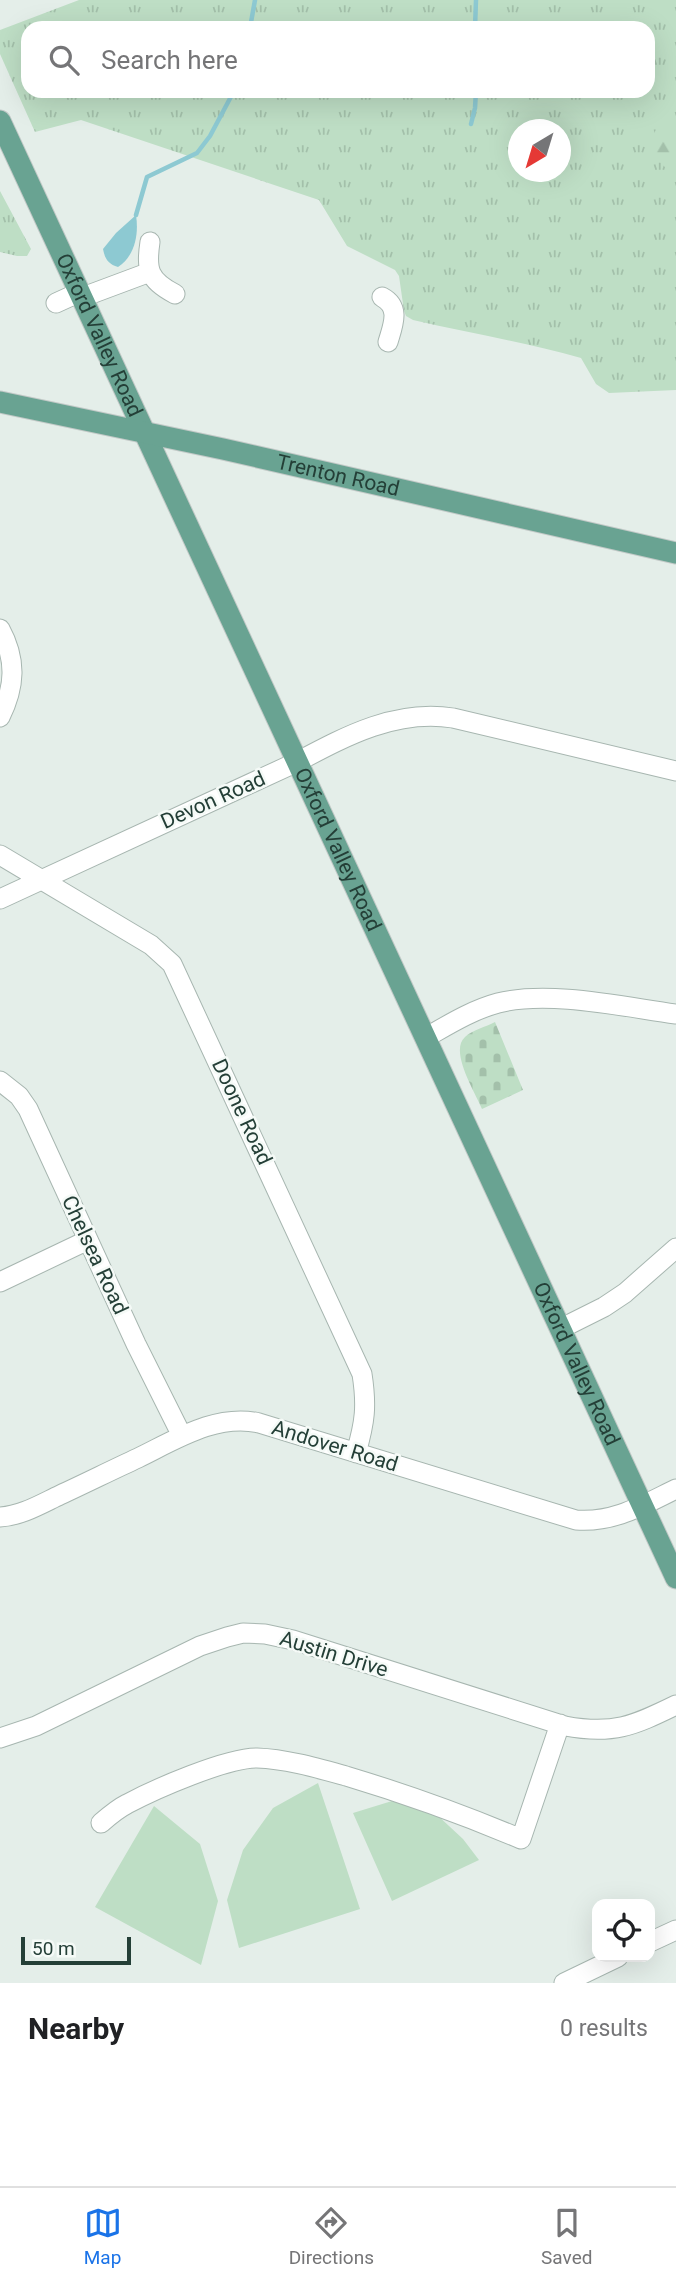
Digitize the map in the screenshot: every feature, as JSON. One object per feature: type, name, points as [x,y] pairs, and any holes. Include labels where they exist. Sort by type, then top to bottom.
[{"type":"main road","name":"Oxford Valley Road","points":[[0,121],[676,1578]]},
{"type":"main road","name":"Trenton Road","points":[[0,402],[676,552]]},
{"type":"street","points":[[150,242],[147,259],[150,272],[160,284],[175,293]]},
{"type":"street","points":[[56,303],[150,272]]},
{"type":"street","points":[[382,297],[394,308],[388,342]]},
{"type":"street","points":[[0,629],[7,642],[12,662],[12,685],[10,698],[0,718]]},
{"type":"street","name":"Devon Road","points":[[0,898],[368,728],[393,719],[435,715],[676,771]]},
{"type":"street","name":"Doone Road","points":[[0,855],[151,945],[166,956],[182,981],[362,1374],[366,1416],[356,1453]]},
{"type":"street","points":[[425,1038],[469,1013],[515,999],[558,999],[676,1014]]},
{"type":"street","name":"Chelsea Road","points":[[0,1081],[19,1096],[28,1109],[136,1344],[182,1436]]},
{"type":"street","points":[[0,1282],[88,1240]]},
{"type":"street","points":[[560,1329],[625,1293],[676,1248]]},
{"type":"street","name":"Andover Road","points":[[0,1517],[18,1514],[42,1504],[182,1436],[214,1424],[248,1420],[576,1520],[604,1520],[642,1506],[676,1489]]},
{"type":"street","name":"Austin Drive","points":[[0,1738],[36,1726],[200,1646],[243,1633],[293,1640],[560,1724],[591,1731],[612,1730],[644,1721],[676,1705]]},
{"type":"street","points":[[101,1823],[125,1804],[191,1776],[226,1763],[257,1758],[308,1766],[378,1786],[433,1804],[522,1839],[560,1724]]},
{"type":"street","points":[[655,1940],[676,1930]]},
{"type":"street","points":[[564,1983],[608,1962]]},
{"type":"green space","points":[[79,0],[676,0],[676,390],[609,393],[596,384],[581,358],[413,320],[406,316],[404,311],[399,276],[395,270],[347,246],[319,200],[81,120],[35,132],[0,54],[0,30],[21,22],[21,98],[655,98],[655,21],[24,21]]},
{"type":"green space","points":[[676,121],[676,177],[654,153],[652,139],[660,124]]},
{"type":"green space","points":[[0,191],[31,249],[27,256],[0,252]]},
{"type":"green space","points":[[495,1022],[523,1090],[482,1109],[462,1061],[461,1043],[475,1030]]},
{"type":"green space","points":[[318,1783],[360,1909],[239,1948],[227,1900],[243,1850],[273,1808]]},
{"type":"green space","points":[[392,1801],[435,1813],[463,1839],[479,1860],[392,1901],[353,1813]]},
{"type":"green space","points":[[154,1806],[200,1844],[218,1901],[201,1965],[95,1907]]},
{"type":"water","points":[[136,215],[137,230],[132,251],[124,262],[118,267],[115,266],[107,261],[103,249]]},
{"type":"waterway","points":[[251,21],[255,0]]},
{"type":"waterway","points":[[475,21],[476,0]]},
{"type":"waterway","points":[[136,215],[147,177],[197,153],[210,136],[230,98]]},
{"type":"waterway","points":[[471,124],[476,98]]}]
